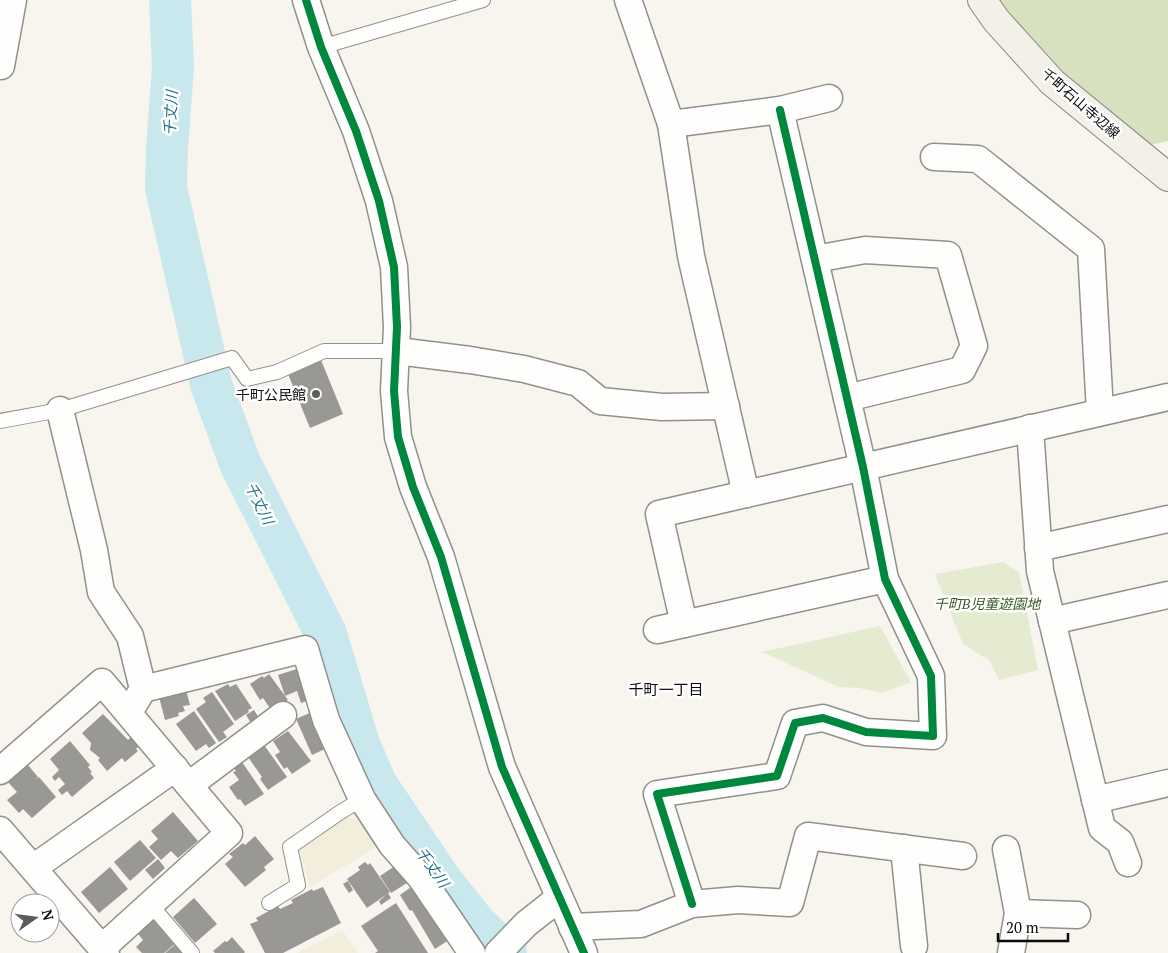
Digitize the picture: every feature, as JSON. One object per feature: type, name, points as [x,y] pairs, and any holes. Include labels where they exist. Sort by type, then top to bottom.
[{"type":"main road","name":"千町石山寺辺線","points":[[982,0],[996,20],[1052,82],[1168,177]]},
{"type":"street","points":[[1,66],[14,0]]},
{"type":"street","points":[[306,0],[321,48],[356,131],[379,200],[394,267],[397,327],[394,391],[398,437],[413,487],[441,557],[502,767],[584,953]]},
{"type":"street","points":[[628,0],[671,124],[691,256],[746,494]]},
{"type":"street","points":[[671,124],[780,110],[829,98]]},
{"type":"street","points":[[692,904],[657,794],[777,776],[795,723],[823,718],[866,732],[933,736],[931,676],[885,580],[863,467],[780,110]]},
{"type":"street","points":[[934,157],[978,159],[1091,249],[1100,412]]},
{"type":"street","points":[[815,259],[865,250],[948,256],[974,346],[962,370],[847,398]]},
{"type":"street","points":[[397,351],[524,369],[578,383],[600,401],[662,407],[726,406]]},
{"type":"street","points":[[684,624],[659,514],[1168,397]]},
{"type":"street","points":[[60,410],[94,550],[101,592],[130,636],[142,689],[128,713]]},
{"type":"street","points":[[1030,428],[1040,571],[1102,828],[1120,842],[1128,863]]},
{"type":"street","points":[[1038,548],[1168,519]]},
{"type":"street","points":[[657,630],[885,580]]},
{"type":"street","points":[[1052,621],[1168,595]]},
{"type":"street","points":[[142,689],[305,649],[326,720],[362,799],[392,845],[421,878],[472,953]]},
{"type":"street","points":[[0,771],[102,682],[229,833],[151,904],[104,951],[0,830]]},
{"type":"street","points":[[33,868],[283,715]]},
{"type":"street","points":[[1095,800],[1168,783]]},
{"type":"street","points":[[572,927],[640,924],[692,904],[738,900],[790,903],[808,836],[963,856]]},
{"type":"street","points":[[904,848],[914,946]]},
{"type":"street","points":[[1006,849],[1018,913],[1011,953]]},
{"type":"street","points":[[498,953],[526,924],[559,898]]},
{"type":"street","points":[[1018,913],[1077,915]]},
{"type":"lane","points":[[321,48],[483,0]]},
{"type":"lane","points":[[0,420],[60,410],[232,358],[246,380],[277,372],[324,351],[397,351]]},
{"type":"lane","points":[[269,903],[298,885],[290,847],[362,799]]},
{"type":"lane","points":[[151,904],[192,953]]},
{"type":"shaded area","points":[[346,816],[368,826],[380,845],[310,887],[299,849]]},
{"type":"shaded area","points":[[342,930],[358,953],[297,953]]},
{"type":"green space","points":[[996,0],[1168,0],[1168,141],[1151,145],[1075,89]]},
{"type":"green space","name":"千町B児童遊園地","points":[[1003,562],[1019,572],[1038,670],[999,680],[990,661],[963,644],[935,574]]},
{"type":"green space","points":[[880,626],[911,682],[883,693],[859,688],[839,687],[762,652]]},
{"type":"building","name":"千町公民館","points":[[321,360],[343,414],[310,428],[288,374]]},
{"type":"building","points":[[303,667],[314,698],[301,703],[297,691],[285,696],[278,675]]},
{"type":"building","points":[[269,674],[288,700],[272,711],[263,698],[260,700],[250,684]]},
{"type":"building","points":[[228,684],[230,687],[236,684],[252,708],[235,721],[215,691]]},
{"type":"building","points":[[186,690],[190,705],[183,706],[185,711],[178,713],[179,716],[165,720],[159,697]]},
{"type":"building","points":[[212,692],[234,724],[223,732],[227,737],[219,742],[196,709],[206,702],[203,698]]},
{"type":"building","points":[[254,710],[259,718],[251,723],[246,715]]},
{"type":"building","points":[[194,711],[216,743],[209,748],[206,744],[196,751],[176,724]]},
{"type":"building","points":[[314,711],[329,747],[312,755],[296,719]]},
{"type":"building","points":[[103,714],[128,740],[132,736],[140,745],[136,749],[138,751],[125,762],[122,758],[107,771],[98,760],[100,758],[90,750],[91,743],[82,733]]},
{"type":"building","points":[[288,731],[311,761],[292,774],[287,767],[284,769],[275,755],[280,752],[273,741]]},
{"type":"building","points":[[70,741],[90,765],[88,767],[94,778],[72,797],[67,791],[62,795],[58,790],[65,784],[59,777],[55,781],[52,777],[59,770],[50,759]]},
{"type":"building","points":[[264,745],[287,777],[268,790],[260,779],[262,777],[248,757]]},
{"type":"building","points":[[242,762],[264,794],[245,806],[229,787],[239,780],[233,772],[236,771],[233,767]]},
{"type":"building","points":[[27,764],[38,777],[35,780],[39,777],[56,797],[32,818],[23,809],[19,813],[7,800],[17,792],[7,781]]},
{"type":"building","points":[[173,812],[198,841],[178,858],[171,851],[161,860],[149,847],[158,839],[151,831]]},
{"type":"building","points":[[255,836],[274,859],[264,867],[266,870],[245,887],[225,864],[233,857],[229,854],[243,843],[245,845]]},
{"type":"building","points":[[140,840],[156,858],[130,881],[114,862]]},
{"type":"building","points":[[158,859],[165,868],[153,879],[145,870]]},
{"type":"building","points":[[365,862],[368,865],[370,863],[390,892],[388,893],[391,898],[381,905],[379,901],[387,894],[367,908],[347,879],[360,870],[358,867]]},
{"type":"building","points":[[395,866],[407,883],[391,893],[380,876]]},
{"type":"building","points":[[110,867],[128,889],[99,913],[81,892]]},
{"type":"building","points":[[348,881],[353,890],[349,893],[343,884]]},
{"type":"building","points":[[418,882],[452,938],[435,949],[412,910],[410,911],[400,895]]},
{"type":"building","points":[[323,887],[341,923],[283,953],[265,953],[250,924],[258,921],[256,918],[278,906],[280,909],[293,903],[291,900],[312,889],[313,891]]},
{"type":"building","points":[[194,898],[217,924],[195,943],[173,917]]},
{"type":"building","points":[[396,903],[428,953],[375,953],[378,951],[361,926]]},
{"type":"building","points":[[155,918],[176,943],[164,953],[142,953],[136,947],[143,940],[138,934]]},
{"type":"building","points":[[232,937],[244,953],[215,953],[213,951],[225,941],[227,942]]},
{"type":"building","points":[[177,943],[185,953],[165,953]]},
{"type":"waterway","name":"千丈川","points":[[170,0],[173,67],[166,188],[211,384],[240,463],[326,634],[359,744],[376,784],[440,879],[475,923],[506,953]]},
{"type":"cycle path","points":[[306,0],[321,47],[356,131],[379,201],[394,267],[397,327],[394,391],[398,437],[413,487],[441,557],[502,767],[584,953]]},
{"type":"cycle path","points":[[692,904],[657,794],[777,776],[795,723],[823,718],[866,732],[933,736],[931,676],[885,579],[863,467],[780,110]]},
{"type":"place","name":"千町公民館","points":[[316,394]]},
{"type":"district","name":"千町一丁目","points":[[666,689]]}]
